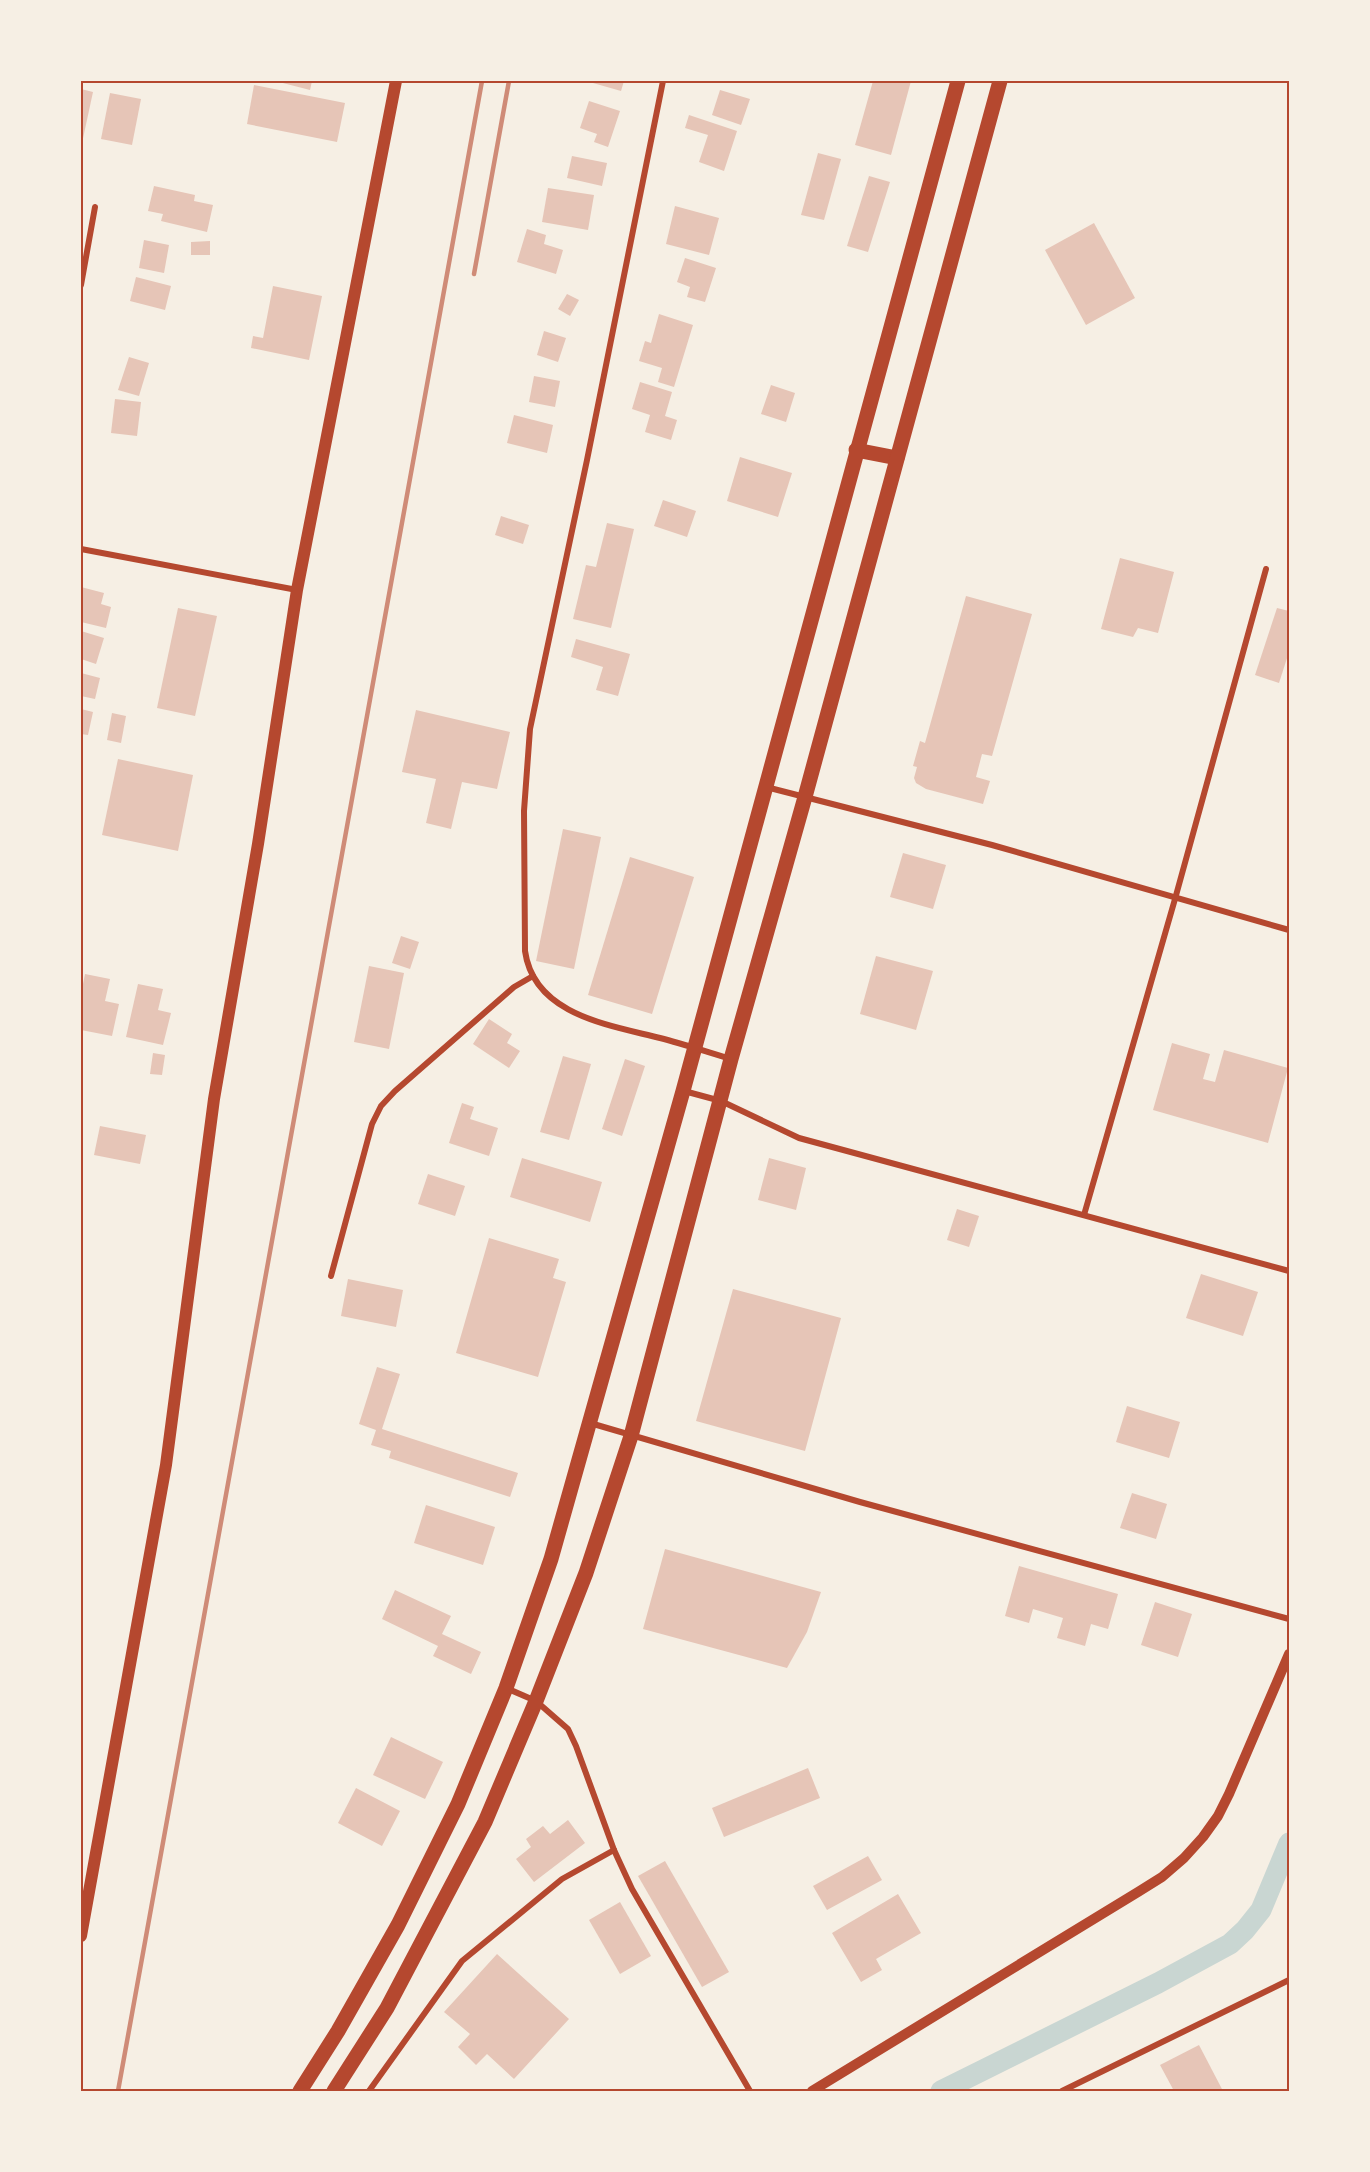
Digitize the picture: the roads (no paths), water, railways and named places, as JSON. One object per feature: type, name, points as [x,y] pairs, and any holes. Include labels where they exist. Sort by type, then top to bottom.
[{"type":"main road","points":[[81,1936],[166,1465],[214,1099],[258,844],[297,590],[396,81]]},
{"type":"main road","points":[[300,2091],[338,2031],[398,1925],[458,1804],[506,1688],[551,1559],[683,1091],[693,1047],[958,81]]},
{"type":"main road","points":[[334,2091],[387,2007],[485,1822],[586,1573],[631,1436],[731,1059],[805,797],[1000,81]]},
{"type":"main road","points":[[856,450],[897,458]]},
{"type":"street","points":[[663,81],[531,729],[524,811],[526,962],[533,976],[554,1001],[572,1012],[599,1022],[731,1059]]},
{"type":"street","points":[[81,285],[95,207]]},
{"type":"street","points":[[81,549],[297,590]]},
{"type":"street","points":[[1084,1215],[1175,899],[1266,569]]},
{"type":"street","points":[[765,787],[992,845],[1289,930]]},
{"type":"street","points":[[331,1276],[372,1124],[381,1106],[514,987],[533,976]]},
{"type":"street","points":[[683,1091],[721,1101],[799,1138],[1289,1271]]},
{"type":"street","points":[[590,1423],[871,1505],[1289,1619]]},
{"type":"street","points":[[812,2091],[1138,1892],[1173,1868],[1203,1837],[1226,1801],[1289,1654]]},
{"type":"street","points":[[506,1688],[536,1701],[568,1729],[614,1850],[632,1889],[750,2091]]},
{"type":"street","points":[[369,2091],[462,1961],[562,1879],[614,1850]]},
{"type":"street","points":[[1062,2091],[1289,1980]]},
{"type":"waterway","points":[[941,2091],[1158,1983],[1230,1944],[1261,1910],[1289,1843]]},
{"type":"railway","points":[[118,2091],[482,81]]},
{"type":"railway","points":[[474,274],[509,81]]}]
